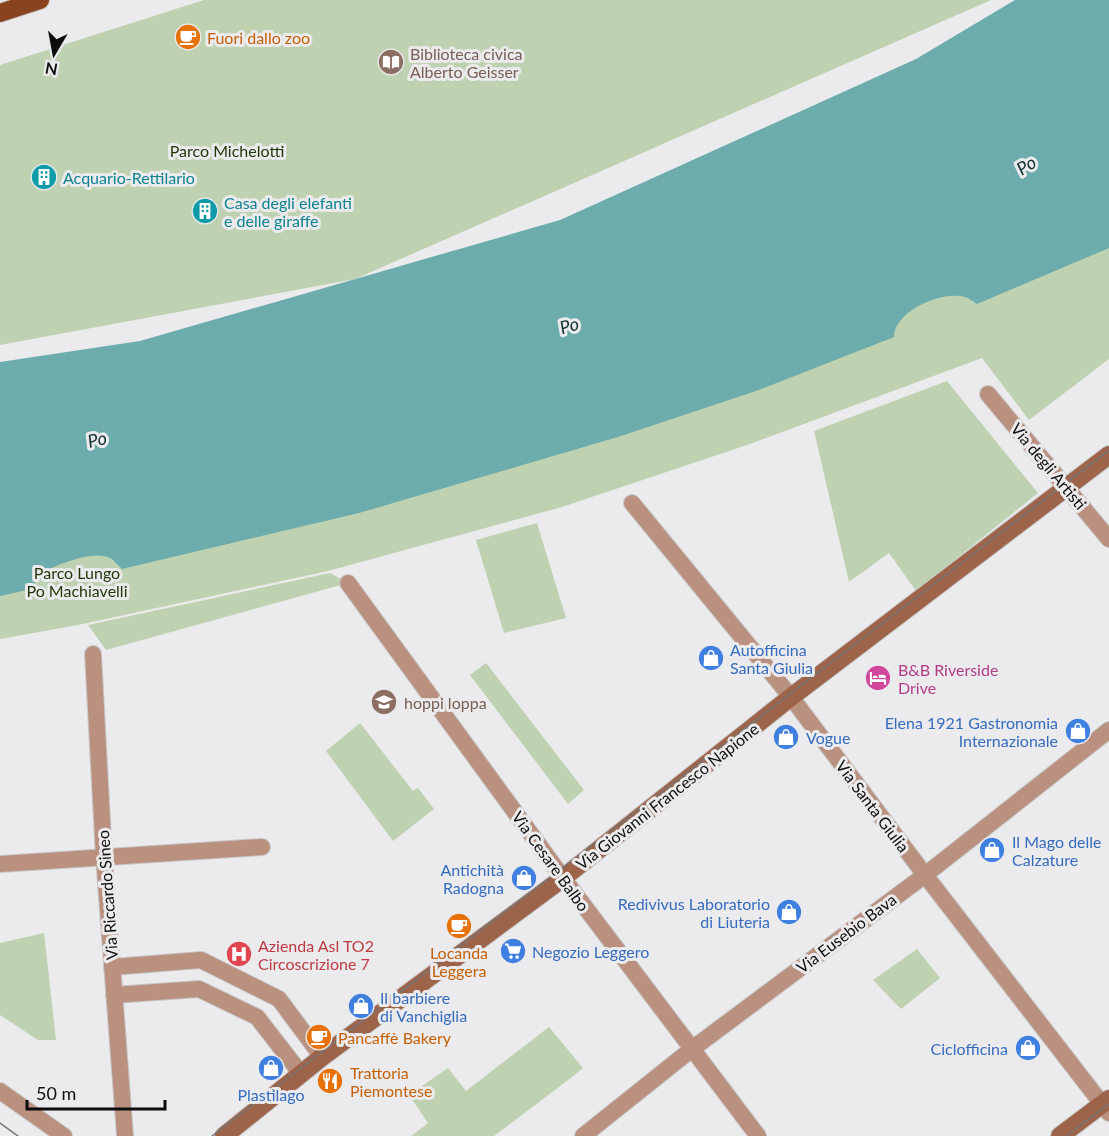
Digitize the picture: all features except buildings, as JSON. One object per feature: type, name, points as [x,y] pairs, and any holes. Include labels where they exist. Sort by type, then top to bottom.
[{"type":"main road","points":[[0,13],[40,0]]},
{"type":"street","name":"Via degli Artisti","points":[[988,394],[1109,540]]},
{"type":"street","name":"Via Giovanni Francesco Napione","points":[[224,1136],[322,1057],[563,878],[791,697],[1109,455]]},
{"type":"street","name":"Via Santa Giulia","points":[[632,503],[791,697],[925,874],[1107,1105]]},
{"type":"street","name":"Via Cesare Balbo","points":[[348,583],[563,878],[758,1136]]},
{"type":"street","name":"Via Riccardo Sineo","points":[[93,654],[104,857],[125,1136]]},
{"type":"street","name":"Via Eusebio Bava","points":[[583,1136],[692,1049],[925,874],[1109,730]]},
{"type":"street","points":[[0,864],[262,847]]},
{"type":"street","points":[[112,967],[201,960],[279,999],[322,1057]]},
{"type":"street","points":[[170,963],[173,991]]},
{"type":"street","points":[[229,1003],[240,980]]},
{"type":"street","points":[[114,995],[199,989],[257,1017],[295,1066],[299,1075]]},
{"type":"street","points":[[271,1034],[294,1019]]},
{"type":"street","points":[[0,1091],[64,1136]]},
{"type":"street","points":[[1060,1136],[1107,1105]]},
{"type":"green space","name":"Parco Michelotti","points":[[204,0],[991,0],[355,279],[0,345],[0,65]]},
{"type":"green space","name":"Parco Lungo Po Machiavelli","points":[[1109,223],[1109,359],[1029,420],[982,358],[747,445],[562,507],[328,571],[78,625],[0,639],[0,574],[902,301]]},
{"type":"green space","points":[[947,381],[1038,493],[916,591],[889,553],[849,582],[814,431]]},
{"type":"green space","points":[[537,523],[566,618],[504,633],[476,540]]},
{"type":"green space","points":[[330,573],[348,583],[106,650],[88,625]]},
{"type":"green space","points":[[486,663],[584,790],[568,804],[470,675]]},
{"type":"green space","points":[[360,723],[413,791],[418,788],[434,809],[393,841],[326,751]]},
{"type":"green space","points":[[44,933],[56,1040],[38,1040],[0,1015],[0,943]]},
{"type":"green space","points":[[917,949],[940,978],[901,1009],[873,980]]},
{"type":"green space","points":[[549,1027],[583,1068],[572,1077],[494,1136],[411,1136],[428,1123],[409,1095],[448,1068],[466,1091]]},
{"type":"water","name":"Po","points":[[1015,0],[1109,0],[1109,248],[977,304],[967,298],[955,296],[932,300],[910,311],[896,328],[894,337],[756,391],[618,437],[359,513],[122,569],[112,559],[104,556],[75,559],[39,574],[32,589],[0,596],[0,362],[140,341],[560,220],[916,59]]},
{"type":"tram line","points":[[212,1136],[1109,450]]},
{"type":"tram line","points":[[1066,1136],[1109,1104]]},
{"type":"tram line","points":[[0,1123],[18,1136]]},
{"type":"place","name":"Fuori dallo zoo","points":[[188,37]]},
{"type":"place","name":"Biblioteca civica Alberto Geisser","points":[[391,62]]},
{"type":"place","name":"Acquario-Rettilario","points":[[44,177]]},
{"type":"place","name":"Casa degli elefanti e delle giraffe","points":[[205,211]]},
{"type":"place","name":"Autofficina Santa Giulia","points":[[711,658]]},
{"type":"place","name":"B&B Riverside Drive","points":[[878,678]]},
{"type":"place","name":"hoppi loppa","points":[[384,702]]},
{"type":"place","name":"Elena 1921 Gastronomia Internazionale","points":[[1078,731]]},
{"type":"place","name":"Vogue","points":[[786,737]]},
{"type":"place","name":"Il Mago delle Calzature","points":[[992,850]]},
{"type":"place","name":"Antichità Radogna","points":[[524,878]]},
{"type":"place","name":"Redivivus Laboratorio di Liuteria","points":[[789,912]]},
{"type":"place","name":"Locanda Leggera","points":[[459,926]]},
{"type":"place","name":"Negozio Leggero","points":[[513,951]]},
{"type":"place","name":"Azienda Asl TO2 Circoscrizione 7","points":[[239,954]]},
{"type":"place","name":"Il barbiere di Vanchiglia","points":[[361,1006]]},
{"type":"place","name":"Pancaffè Bakery","points":[[319,1037]]},
{"type":"place","name":"Ciclofficina","points":[[1028,1048]]},
{"type":"place","name":"Plastilago","points":[[271,1068]]},
{"type":"place","name":"Trattoria Piemontese","points":[[330,1081]]}]
